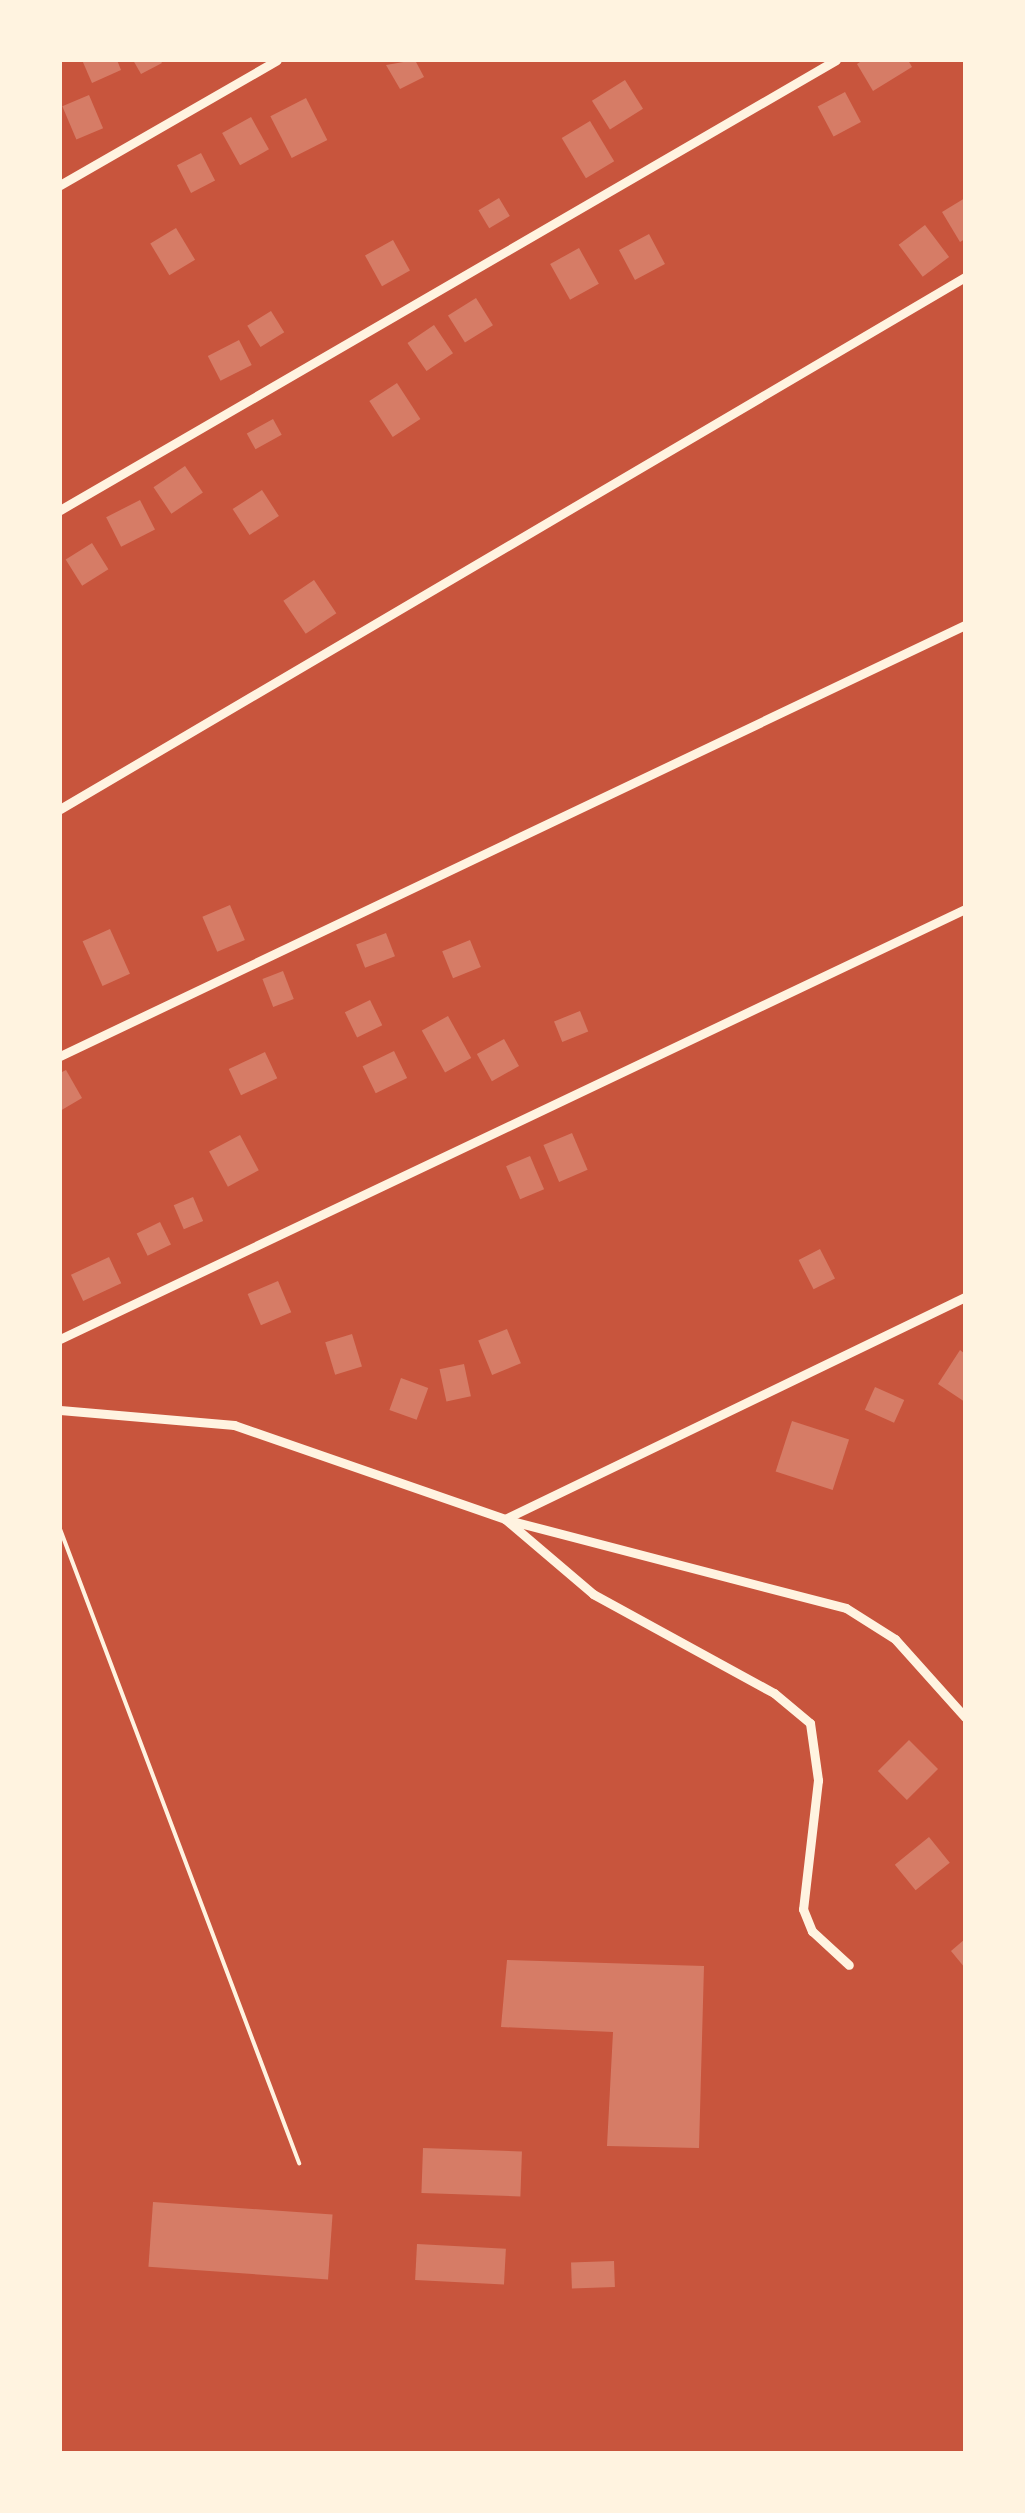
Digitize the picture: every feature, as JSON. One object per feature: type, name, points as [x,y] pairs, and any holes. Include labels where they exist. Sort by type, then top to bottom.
[{"type":"street","points":[[60,186],[277,60]]},
{"type":"street","points":[[60,510],[836,60]]},
{"type":"street","points":[[60,809],[965,277]]},
{"type":"street","points":[[60,1056],[965,625]]},
{"type":"street","points":[[60,1339],[965,910]]},
{"type":"street","points":[[505,1519],[965,1298]]},
{"type":"street","points":[[60,1410],[234,1425],[505,1519],[846,1608],[895,1639],[965,1716]]},
{"type":"street","points":[[505,1519],[593,1594],[774,1693],[810,1723],[818,1780],[803,1909],[812,1931],[849,1965]]},
{"type":"lane","points":[[60,1529],[299,2163]]},
{"type":"building","points":[[82,60],[117,60],[121,70],[92,83]]},
{"type":"building","points":[[133,60],[160,60],[162,63],[141,74]]},
{"type":"building","points":[[415,60],[424,77],[400,89],[386,65]]},
{"type":"building","points":[[863,60],[908,60],[912,67],[873,91],[857,64]]},
{"type":"building","points":[[625,80],[643,109],[610,130],[592,101]]},
{"type":"building","points":[[845,92],[861,122],[834,137],[818,107]]},
{"type":"building","points":[[89,95],[103,128],[76,139],[62,106]]},
{"type":"building","points":[[306,98],[327,140],[292,158],[270,116]]},
{"type":"building","points":[[251,117],[269,149],[240,165],[222,133]]},
{"type":"building","points":[[590,121],[614,161],[586,178],[562,138]]},
{"type":"building","points":[[201,153],[215,181],[191,193],[177,165]]},
{"type":"building","points":[[499,198],[510,216],[489,228],[478,210]]},
{"type":"building","points":[[965,198],[965,239],[960,242],[942,212]]},
{"type":"building","points":[[925,225],[949,257],[923,277],[899,245]]},
{"type":"building","points":[[176,228],[195,260],[169,275],[150,243]]},
{"type":"building","points":[[649,234],[665,264],[635,280],[619,250]]},
{"type":"building","points":[[393,240],[410,271],[382,286],[365,256]]},
{"type":"building","points":[[579,248],[599,284],[570,300],[550,264]]},
{"type":"building","points":[[476,298],[493,325],[465,343],[448,315]]},
{"type":"building","points":[[271,311],[284,332],[261,347],[247,326]]},
{"type":"building","points":[[434,325],[453,353],[426,371],[407,343]]},
{"type":"building","points":[[239,340],[252,365],[221,381],[208,356]]},
{"type":"building","points":[[397,383],[420,419],[393,437],[369,401]]},
{"type":"building","points":[[273,419],[282,435],[255,449],[247,434]]},
{"type":"building","points":[[185,466],[203,493],[171,514],[153,487]]},
{"type":"building","points":[[262,490],[279,516],[250,535],[233,509]]},
{"type":"building","points":[[140,500],[155,529],[121,547],[106,517]]},
{"type":"building","points":[[92,543],[108,569],[82,586],[66,559]]},
{"type":"building","points":[[314,580],[336,613],[306,634],[283,601]]},
{"type":"building","points":[[230,905],[245,940],[217,952],[202,917]]},
{"type":"building","points":[[110,929],[130,974],[103,986],[83,941]]},
{"type":"building","points":[[386,933],[395,956],[365,968],[356,944]]},
{"type":"building","points":[[470,940],[481,967],[453,978],[442,951]]},
{"type":"building","points":[[283,971],[294,999],[273,1007],[262,979]]},
{"type":"building","points":[[370,1000],[382,1025],[357,1037],[345,1012]]},
{"type":"building","points":[[580,1011],[588,1031],[562,1042],[554,1021]]},
{"type":"building","points":[[448,1016],[471,1058],[445,1073],[422,1031]]},
{"type":"building","points":[[504,1039],[519,1066],[492,1081],[477,1054]]},
{"type":"building","points":[[394,1051],[407,1078],[376,1093],[363,1066]]},
{"type":"building","points":[[265,1052],[277,1078],[241,1095],[229,1069]]},
{"type":"building","points":[[66,1070],[82,1098],[60,1111],[60,1073]]},
{"type":"building","points":[[572,1133],[588,1170],[559,1182],[543,1145]]},
{"type":"building","points":[[240,1135],[259,1170],[228,1187],[209,1151]]},
{"type":"building","points":[[530,1156],[544,1189],[520,1199],[506,1166]]},
{"type":"building","points":[[193,1197],[203,1221],[184,1229],[174,1205]]},
{"type":"building","points":[[160,1222],[171,1244],[148,1256],[137,1233]]},
{"type":"building","points":[[820,1249],[835,1278],[814,1289],[799,1260]]},
{"type":"building","points":[[109,1257],[121,1283],[83,1301],[71,1275]]},
{"type":"building","points":[[278,1281],[291,1312],[261,1325],[248,1294]]},
{"type":"building","points":[[507,1329],[521,1363],[492,1375],[478,1341]]},
{"type":"building","points":[[352,1334],[362,1367],[335,1375],[325,1342]]},
{"type":"building","points":[[960,1350],[965,1354],[965,1402],[938,1384]]},
{"type":"building","points":[[464,1364],[471,1396],[446,1401],[440,1369]]},
{"type":"building","points":[[401,1378],[428,1388],[417,1420],[389,1410]]},
{"type":"building","points":[[875,1387],[904,1400],[894,1423],[865,1410]]},
{"type":"building","points":[[792,1421],[849,1440],[833,1490],[776,1471]]},
{"type":"building","points":[[909,1740],[938,1769],[907,1800],[878,1771]]},
{"type":"building","points":[[929,1837],[950,1863],[916,1890],[895,1865]]},
{"type":"building","points":[[965,1939],[965,1968],[951,1951]]},
{"type":"building","points":[[507,1960],[704,1966],[699,2148],[607,2146],[613,2032],[501,2027]]},
{"type":"building","points":[[423,2148],[522,2151],[520,2196],[421,2193]]},
{"type":"building","points":[[153,2202],[333,2215],[328,2279],[148,2267]]},
{"type":"building","points":[[417,2244],[506,2249],[504,2285],[415,2280]]},
{"type":"building","points":[[614,2261],[615,2287],[572,2288],[571,2263]]}]
